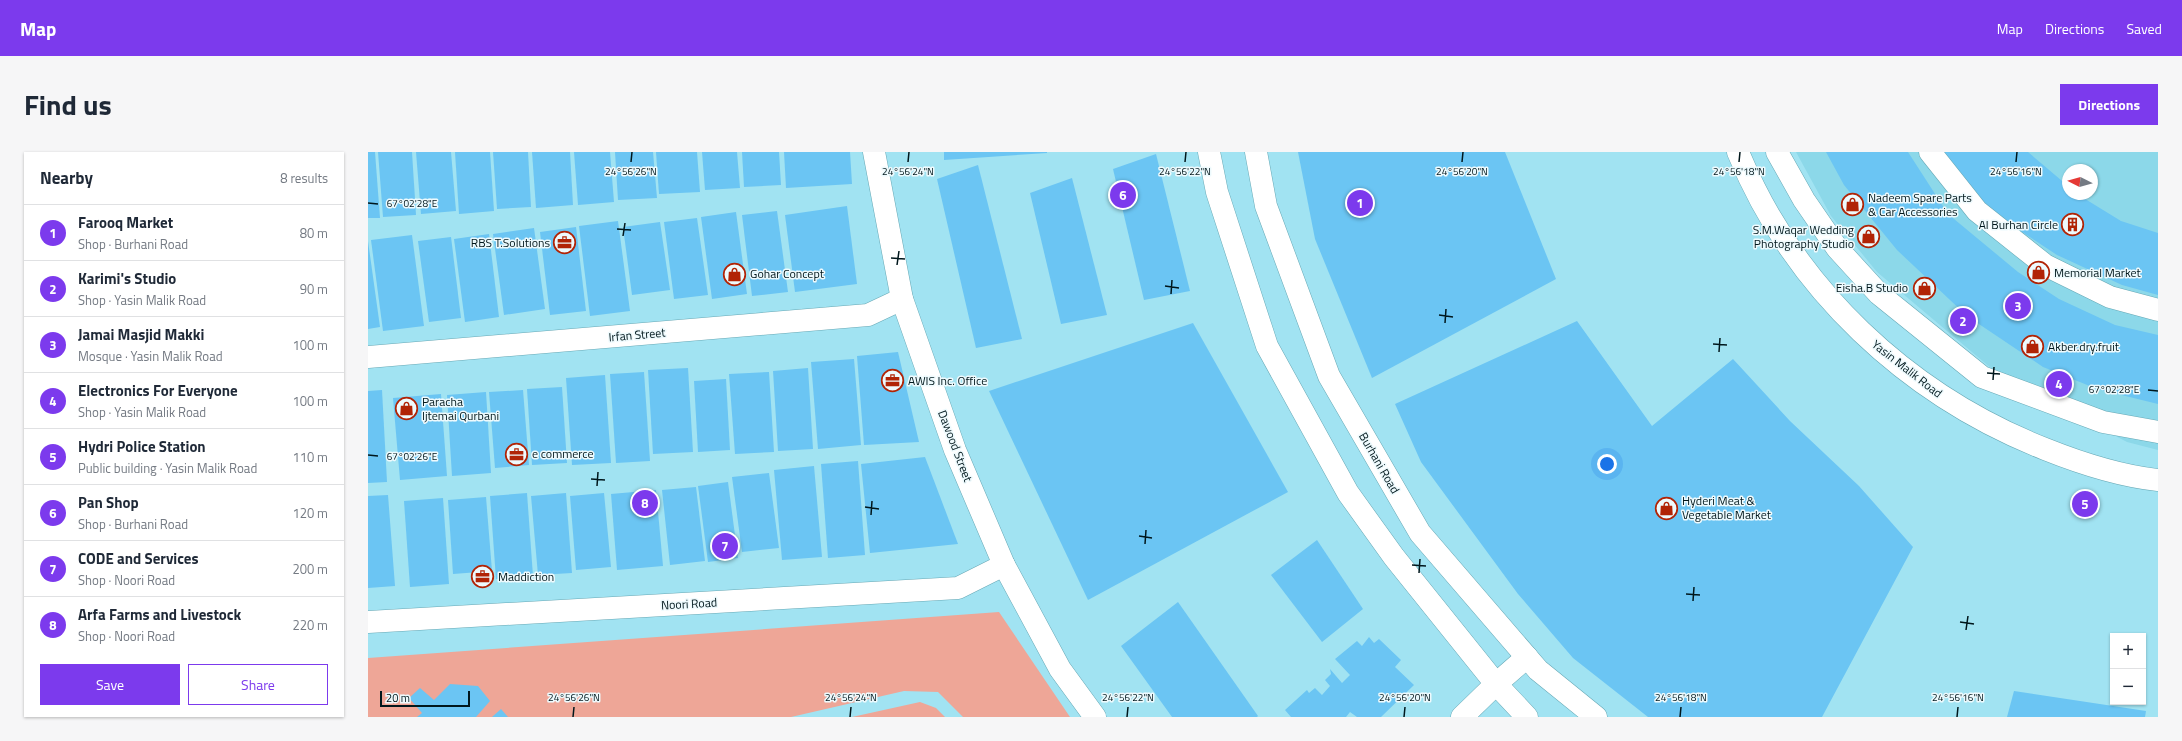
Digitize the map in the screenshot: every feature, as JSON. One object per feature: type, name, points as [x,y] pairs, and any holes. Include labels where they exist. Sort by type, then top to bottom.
[{"type":"street","name":"Dawood Street","points":[[874,152],[902,299],[954,450],[1004,565],[1060,669],[1095,717]]},
{"type":"street","points":[[1209,152],[1217,192],[1266,346],[1348,493],[1394,557],[1496,684],[1528,717]]},
{"type":"street","name":"Burhani Road","points":[[1256,152],[1266,206],[1329,376],[1420,533],[1538,670],[1596,717]]},
{"type":"street","name":"Yasin Malik Road","points":[[1738,152],[1749,178],[1786,243],[1831,302],[1884,354],[1944,399],[2009,435],[2078,462],[2158,480]]},
{"type":"street","points":[[1777,152],[1804,200],[1837,248],[1879,294],[1982,377],[2103,422],[2158,432]]},
{"type":"street","points":[[1930,152],[1976,211],[2045,265],[2110,297],[2158,310]]},
{"type":"street","name":"Irfan Street","points":[[368,357],[868,315],[902,299]]},
{"type":"street","name":"Noori Road","points":[[368,622],[958,588],[1004,565]]},
{"type":"street","points":[[1462,717],[1527,657]]},
{"type":"shaded area","points":[[1796,152],[2158,152],[2158,450],[2127,442],[1998,374],[1877,272],[1831,216]]},
{"type":"shaded area","points":[[999,612],[1070,717],[963,717],[938,692],[904,691],[791,717],[368,717],[368,658]]},
{"type":"shaded area","points":[[920,702],[936,708],[945,717],[852,717]]},
{"type":"building","points":[[368,152],[375,152],[380,218],[368,218]]},
{"type":"building","points":[[378,152],[412,152],[416,215],[383,217]]},
{"type":"building","points":[[416,152],[451,152],[456,211],[421,214]]},
{"type":"building","points":[[455,152],[490,152],[494,211],[459,214]]},
{"type":"building","points":[[493,152],[528,152],[531,207],[497,209]]},
{"type":"building","points":[[532,152],[570,152],[573,205],[536,208]]},
{"type":"building","points":[[574,152],[610,152],[614,202],[578,205]]},
{"type":"building","points":[[615,152],[653,152],[657,198],[618,200]]},
{"type":"building","points":[[656,152],[697,152],[700,192],[659,194]]},
{"type":"building","points":[[702,152],[737,152],[740,188],[705,190]]},
{"type":"building","points":[[742,152],[779,152],[781,185],[744,187]]},
{"type":"building","points":[[784,152],[850,152],[852,184],[786,188]]},
{"type":"building","points":[[944,152],[1047,152],[1047,153],[944,160]]},
{"type":"building","points":[[1298,152],[1505,152],[1556,279],[1372,378],[1315,239]]},
{"type":"building","points":[[1826,152],[1908,152],[1948,214],[2018,272],[2059,299],[2115,325],[2158,335],[2158,404],[2097,389],[2043,367],[1967,316],[1897,250],[1844,185]]},
{"type":"building","name":"Al Burhan Circle","points":[[1943,152],[2028,152],[2062,181],[2062,200],[2087,200],[2121,221],[2158,233],[2158,295],[2122,285],[2057,255],[2004,220],[1978,199]]},
{"type":"building","points":[[1156,154],[1190,291],[1144,300],[1113,169]]},
{"type":"building","points":[[978,165],[1022,339],[976,348],[937,179]]},
{"type":"building","points":[[1072,178],[1107,315],[1061,324],[1030,193]]},
{"type":"building","points":[[847,206],[857,284],[795,292],[785,215]]},
{"type":"building","points":[[777,211],[788,292],[752,296],[742,215]]},
{"type":"building","points":[[736,212],[747,294],[712,299],[701,217]]},
{"type":"building","points":[[697,218],[708,295],[674,299],[664,222]]},
{"type":"building","points":[[618,221],[630,311],[590,316],[579,226]]},
{"type":"building","points":[[660,222],[670,290],[632,295],[623,227]]},
{"type":"building","points":[[576,227],[586,311],[550,315],[540,232]]},
{"type":"building","points":[[534,228],[545,309],[504,315],[493,234]]},
{"type":"building","points":[[489,234],[499,317],[465,322],[454,239]]},
{"type":"building","points":[[412,235],[424,326],[383,331],[371,240]]},
{"type":"building","points":[[451,237],[461,318],[429,322],[418,241]]},
{"type":"building","points":[[368,241],[380,327],[368,329]]},
{"type":"building","name":"Hyderi Meat & Vegetable Market","points":[[1577,321],[1652,426],[1733,359],[1790,421],[1859,486],[1913,547],[1822,717],[1648,717],[1573,658],[1518,594],[1421,462],[1395,404]]},
{"type":"building","points":[[1193,323],[1288,492],[1088,600],[989,391]]},
{"type":"building","points":[[898,352],[919,442],[864,445],[857,356]]},
{"type":"building","points":[[854,359],[861,445],[818,449],[811,362]]},
{"type":"building","points":[[688,368],[693,452],[653,454],[648,370]]},
{"type":"building","points":[[808,368],[813,449],[778,451],[773,371]]},
{"type":"building","points":[[644,372],[650,461],[616,463],[610,374]]},
{"type":"building","points":[[769,372],[774,452],[735,454],[729,374]]},
{"type":"building","points":[[605,375],[611,463],[572,465],[566,378]]},
{"type":"building","points":[[726,379],[730,450],[698,452],[694,381]]},
{"type":"building","points":[[562,387],[567,463],[532,465],[527,389]]},
{"type":"building","points":[[382,390],[387,482],[368,483],[368,391]]},
{"type":"building","points":[[523,390],[529,465],[495,468],[489,392]]},
{"type":"building","points":[[486,392],[491,473],[452,476],[447,395]]},
{"type":"building","points":[[441,394],[447,476],[400,480],[393,398]]},
{"type":"building","points":[[925,457],[958,544],[870,553],[861,464]]},
{"type":"building","points":[[858,461],[865,555],[828,558],[821,464]]},
{"type":"building","points":[[814,466],[822,557],[782,560],[774,470]]},
{"type":"building","points":[[769,473],[779,548],[742,552],[732,477]]},
{"type":"building","points":[[728,482],[738,558],[708,562],[698,486]]},
{"type":"building","points":[[696,487],[705,561],[670,565],[662,490]]},
{"type":"building","points":[[656,490],[663,566],[617,570],[611,494]]},
{"type":"building","points":[[527,493],[533,576],[496,579],[490,496]]},
{"type":"building","points":[[566,493],[572,573],[538,575],[531,496]]},
{"type":"building","points":[[604,493],[611,567],[576,570],[570,496]]},
{"type":"building","points":[[388,495],[395,586],[368,588],[368,496]]},
{"type":"building","points":[[486,497],[492,571],[453,574],[448,500]]},
{"type":"building","points":[[443,498],[449,584],[410,587],[404,501]]},
{"type":"building","points":[[1317,540],[1363,609],[1322,642],[1271,575]]},
{"type":"building","points":[[1178,602],[1258,716],[1257,717],[1172,717],[1121,646]]},
{"type":"building","points":[[1369,637],[1374,643],[1379,639],[1401,660],[1395,667],[1414,685],[1381,717],[1357,717],[1350,712],[1346,717],[1291,717],[1285,710],[1307,690],[1309,693],[1315,688],[1322,695],[1330,686],[1325,680],[1331,674],[1330,669],[1342,683],[1350,675],[1335,659],[1357,641],[1362,646]]},
{"type":"building","points":[[450,684],[478,686],[490,701],[476,717],[417,717],[422,713],[409,698],[420,688],[434,700]]},
{"type":"building","points":[[2014,691],[2146,711],[2145,717],[2007,717]]},
{"type":"building","points":[[501,709],[508,717],[492,717]]},
{"type":"place","name":"Pan Shop","points":[[1123,195]]},
{"type":"place","name":"Farooq Market","points":[[1360,203]]},
{"type":"place","name":"Nadeem Spare Parts & Car Accessories","points":[[1852,205]]},
{"type":"place","name":"Al Burhan Circle","points":[[2073,225]]},
{"type":"place","name":"S.M.Waqar Wedding Photography Studio","points":[[1869,237]]},
{"type":"place","name":"RBS T.Solutions","points":[[565,243]]},
{"type":"place","name":"Memorial Market","points":[[2038,273]]},
{"type":"place","name":"Gohar Concept","points":[[734,274]]},
{"type":"place","name":"Eisha.B Studio","points":[[1924,288]]},
{"type":"place","name":"Jamai Masjid Makki","points":[[2018,306]]},
{"type":"place","name":"Karimi's Studio","points":[[1963,321]]},
{"type":"place","name":"Akber.dry.fruit","points":[[2032,347]]},
{"type":"place","name":"AWIS Inc. Office","points":[[892,381]]},
{"type":"place","name":"Electronics For Everyone","points":[[2059,384]]},
{"type":"place","name":"Paracha Ijtemai Qurbani","points":[[406,409]]},
{"type":"place","name":"e commerce","points":[[516,454]]},
{"type":"place","name":"Arfa Farms and Livestock","points":[[645,503]]},
{"type":"place","name":"Hydri Police Station","points":[[2085,504]]},
{"type":"place","name":"Hyderi Meat & Vegetable Market","points":[[1667,508]]},
{"type":"place","name":"CODE and Services","points":[[725,546]]},
{"type":"place","name":"Maddiction","points":[[482,577]]}]
